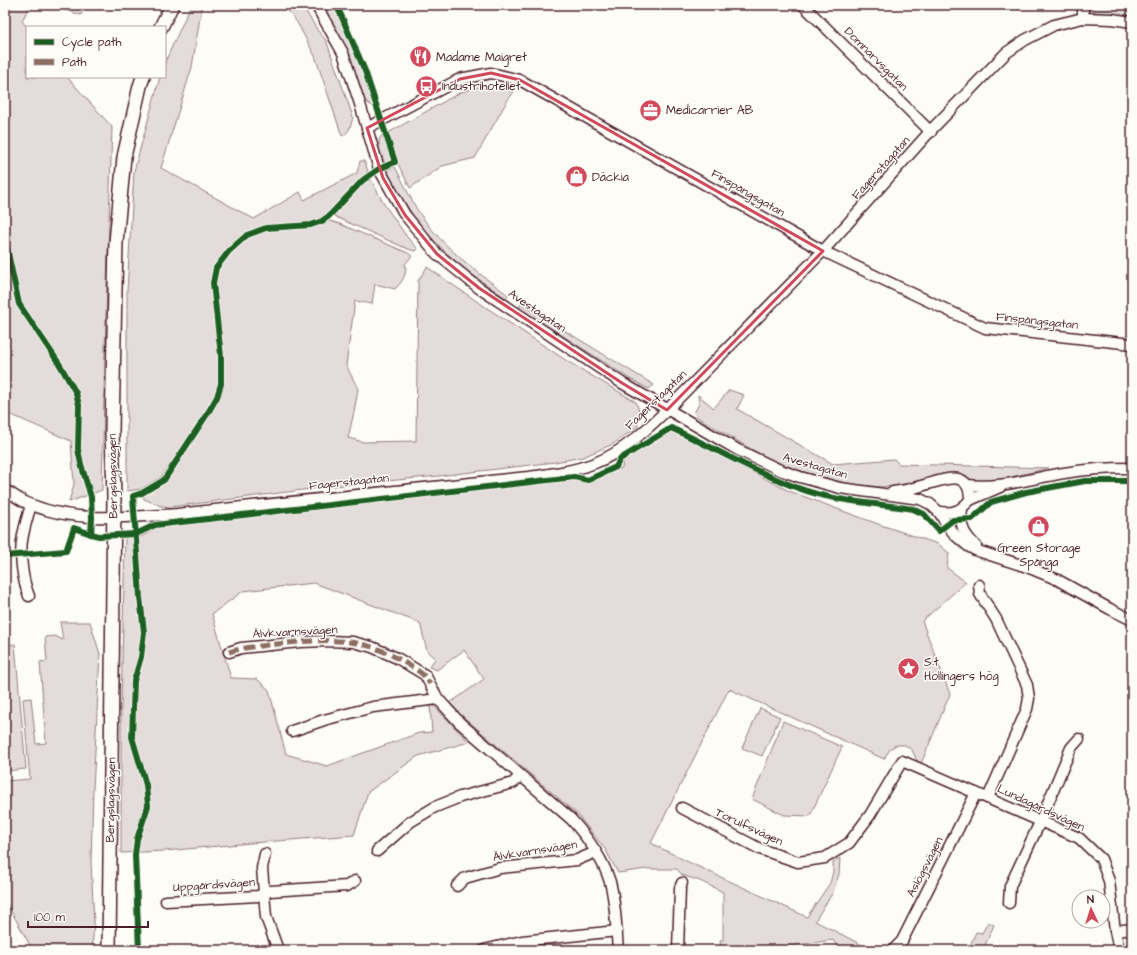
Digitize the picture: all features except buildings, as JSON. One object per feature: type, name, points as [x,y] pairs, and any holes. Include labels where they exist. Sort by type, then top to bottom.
[{"type":"main road","points":[[162,26],[172,5]]},
{"type":"main road","name":"Bergslagsvägen","points":[[109,950],[113,517],[112,431],[116,242],[124,157],[143,78]]},
{"type":"street","name":"Avestagatan","points":[[316,5],[343,53],[383,178],[405,215],[438,254],[479,288],[622,383],[738,450],[780,470],[806,479],[840,488],[920,499],[930,504],[939,512],[956,536],[975,550],[1056,578],[1132,620]]},
{"type":"street","name":"Domnarvsgatan","points":[[803,5],[931,132]]},
{"type":"street","points":[[1083,5],[1083,18]]},
{"type":"street","name":"Fagerstagatan","points":[[5,490],[31,505],[56,513],[89,518],[134,517],[177,514],[555,474],[596,463],[610,456],[632,441],[667,410],[823,251],[1006,52],[1054,25],[1083,18],[1112,19],[1132,22]]},
{"type":"street","name":"Finspångsgatan","points":[[367,128],[460,79],[491,73],[520,80],[823,251],[986,328],[1132,344]]},
{"type":"street","points":[[970,500],[970,493],[967,486],[1008,484],[1066,472],[1107,468],[1132,468]]},
{"type":"street","name":"Avestagatan","points":[[881,493],[907,490],[946,478],[957,479],[967,486]]},
{"type":"street","points":[[930,504],[930,488],[934,482]]},
{"type":"street","points":[[939,512],[955,512],[962,509],[970,500],[1008,484]]},
{"type":"street","points":[[29,596],[25,586],[21,554],[22,536],[31,505]]},
{"type":"street","name":"Avestagatan","points":[[962,509],[961,519],[963,530],[975,546],[984,552]]},
{"type":"street","points":[[979,586],[980,594],[996,619],[1024,678],[1029,698],[1027,709],[988,798]]},
{"type":"street","name":"Älvkvarnsvägen","points":[[229,652],[241,648],[300,642],[353,642],[372,646],[397,658],[425,675],[438,699],[460,723],[571,819],[585,834],[596,852],[610,882],[614,902],[618,950]]},
{"type":"street","points":[[292,731],[324,720],[373,707],[438,699]]},
{"type":"street","points":[[1009,903],[1010,886],[1040,822],[1071,748],[1079,739]]},
{"type":"street","name":"Lundagårdsvägen","points":[[902,761],[1079,838],[1101,859],[1109,881],[1115,931],[1119,950]]},
{"type":"street","name":"Torulfsvägen","points":[[682,808],[760,849],[798,862],[824,858],[849,843],[870,815],[902,761]]},
{"type":"street","points":[[377,851],[410,822],[435,807],[460,797],[513,783],[520,776]]},
{"type":"street","name":"Aslögsvägen","points":[[893,950],[902,941],[976,793]]},
{"type":"street","name":"Älvkvarnsvägen","points":[[457,886],[465,878],[500,868],[577,860],[596,852]]},
{"type":"street","name":"Uppgårdsvägen","points":[[265,854],[262,868],[266,917],[268,927],[278,950]]},
{"type":"street","name":"Uppgårdsvägen","points":[[166,901],[258,896],[270,891],[347,886],[355,881]]},
{"type":"street","points":[[678,950],[680,888],[682,883]]},
{"type":"street","points":[[1115,931],[1132,929]]},
{"type":"street","points":[[484,950],[522,941],[617,931]]},
{"type":"highlighted area","points":[[491,73],[520,80],[823,251],[667,410],[622,383],[479,288],[437,254],[405,215],[383,178],[367,128],[460,79]]},
{"type":"shaded area","points":[[5,5],[30,5],[22,21],[26,26],[26,78],[68,78],[112,127],[102,490],[69,502],[74,484],[71,441],[5,412]]},
{"type":"shaded area","points":[[48,5],[86,5],[81,15]]},
{"type":"shaded area","points":[[191,5],[202,5],[192,67],[161,168],[254,219],[300,192],[304,200],[357,173],[360,161],[364,161],[368,171],[351,192],[318,221],[330,221],[340,224],[412,256],[405,264],[406,271],[404,278],[395,289],[375,284],[372,304],[355,301],[346,365],[358,389],[348,438],[363,442],[416,441],[418,281],[427,267],[567,361],[636,402],[640,414],[637,427],[613,444],[583,457],[555,462],[439,476],[334,486],[170,507],[161,506],[144,499],[143,495],[167,479],[221,396],[224,385],[223,365],[220,334],[215,328],[220,371],[218,390],[215,397],[161,477],[141,489],[127,491],[127,291],[134,171],[160,78],[166,78],[166,60]]},
{"type":"shaded area","points":[[284,5],[302,5],[318,31],[326,40],[353,117],[351,125],[342,136],[315,56],[298,24]]},
{"type":"shaded area","points":[[323,5],[332,5],[339,17],[351,42],[375,108],[365,101],[339,34]]},
{"type":"shaded area","points":[[1093,5],[1132,5],[1132,17],[1094,12]]},
{"type":"shaded area","points":[[478,87],[497,88],[514,92],[507,101],[475,158],[442,166],[410,188],[397,162],[388,133],[461,92]]},
{"type":"shaded area","points":[[382,135],[392,161],[385,164],[379,145]]},
{"type":"shaded area","points":[[394,167],[417,209],[439,238],[484,277],[508,295],[506,298],[464,268],[436,243],[417,221],[393,183],[387,170]]},
{"type":"shaded area","points":[[368,178],[370,178],[384,204],[407,237],[418,249],[416,251],[401,246],[335,216],[335,213]]},
{"type":"shaded area","points":[[521,304],[654,385],[649,389],[632,380],[519,308]]},
{"type":"shaded area","points":[[729,390],[744,395],[737,409],[833,464],[894,459],[899,464],[1049,468],[980,484],[957,474],[947,474],[908,485],[881,487],[850,484],[821,477],[792,468],[763,456],[697,417],[694,413],[699,404],[698,395],[714,408]]},
{"type":"shaded area","points":[[671,431],[789,491],[878,524],[938,544],[949,553],[947,568],[966,582],[922,621],[950,694],[921,764],[916,759],[912,750],[905,745],[896,745],[890,749],[884,759],[729,689],[651,843],[684,860],[807,917],[830,883],[833,872],[833,862],[840,858],[839,874],[833,892],[815,921],[872,950],[840,950],[833,940],[789,946],[785,949],[721,950],[720,940],[723,940],[723,892],[700,881],[682,875],[677,869],[647,869],[618,873],[605,849],[577,814],[460,714],[450,703],[484,679],[464,650],[437,670],[429,667],[435,659],[427,651],[420,623],[314,583],[243,591],[212,614],[231,678],[257,679],[269,690],[286,754],[327,766],[419,733],[432,732],[430,705],[434,706],[469,742],[418,756],[368,792],[354,835],[165,851],[121,853],[121,708],[125,537],[143,536],[159,526],[573,479],[589,482],[622,468],[623,461],[666,432]]},
{"type":"shaded area","points":[[60,622],[90,622],[100,654],[91,862],[94,923],[92,950],[32,950],[5,900],[5,781],[30,779],[23,699],[31,698],[36,744],[46,743],[40,662],[47,661],[45,637],[55,636],[63,640]]},
{"type":"shaded area","points":[[15,644],[26,769],[5,771],[5,645]]},
{"type":"shaded area","points":[[760,708],[780,717],[762,756],[742,748]]},
{"type":"shaded area","points":[[783,721],[842,747],[810,816],[784,815],[752,799]]},
{"type":"shaded area","points":[[988,922],[994,925],[983,950],[968,950],[976,932],[982,933]]},
{"type":"marked path","points":[[229,652],[253,647],[300,642],[349,642],[381,650],[420,672],[430,684]]},
{"type":"cycle path","points":[[139,950],[135,855],[137,839],[148,806],[146,785],[132,737],[134,681],[141,657],[144,632],[133,496],[142,493],[164,480],[217,397],[221,384],[221,356],[213,283],[216,268],[229,251],[247,235],[266,228],[311,225],[322,221],[329,216],[363,180],[379,169],[395,162],[365,71],[336,5]]},
{"type":"cycle path","points":[[5,239],[19,304],[60,365],[76,393],[79,405],[78,449],[91,497],[91,534]]},
{"type":"cycle path","points":[[5,556],[66,551],[74,528],[99,536],[136,534],[155,525],[574,477],[588,480],[616,467],[620,459],[671,428],[766,475],[812,493],[855,502],[913,509],[924,514],[939,531],[953,520],[972,519],[991,502],[1026,492],[1085,481],[1132,481]]},
{"type":"place","name":"Madame Maigret","points":[[421,57]]},
{"type":"place","name":"Industrihotellet","points":[[426,86]]},
{"type":"place","name":"Medicarrier AB","points":[[651,110]]},
{"type":"place","name":"Däckia","points":[[577,177]]},
{"type":"place","name":"Green Storage Spånga","points":[[1039,527]]},
{"type":"place","name":"S:t Hollingers hög","points":[[908,669]]}]
